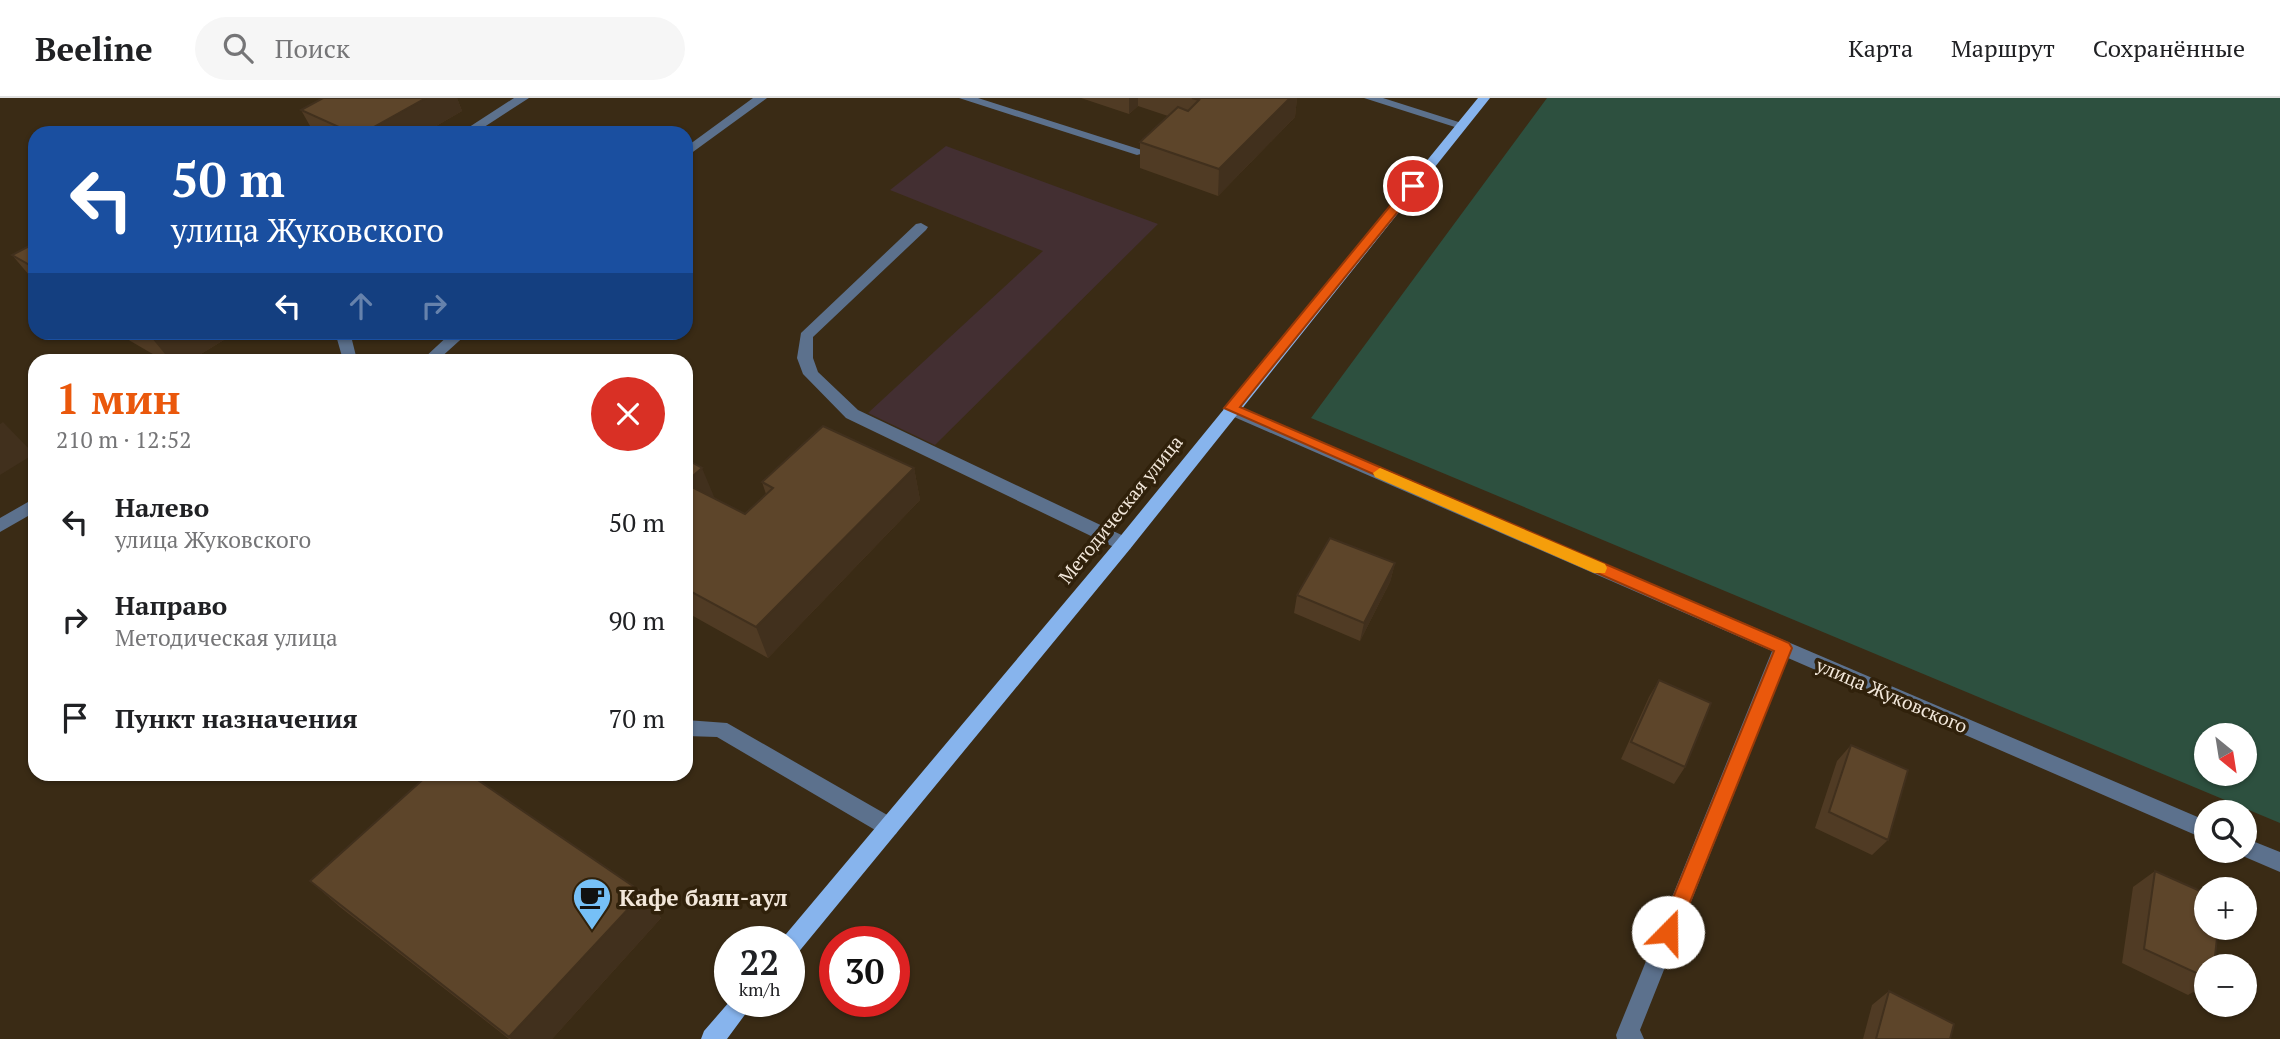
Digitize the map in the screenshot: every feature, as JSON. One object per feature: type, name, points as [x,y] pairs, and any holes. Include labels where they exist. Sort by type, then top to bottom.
[{"type":"main road","name":"Методическая улица","points":[[805,928],[1124,544],[1231,408],[1484,98]]},
{"type":"main road","points":[[712,1039],[731,1017]]},
{"type":"street","points":[[477,126],[523,98]]},
{"type":"street","points":[[693,148],[761,98]]},
{"type":"street","points":[[965,98],[1142,152]]},
{"type":"street","points":[[1370,98],[1462,125]]},
{"type":"street","points":[[921,227],[806,336],[805,358],[811,374],[852,414],[1124,544]]},
{"type":"street","points":[[436,354],[453,340]]},
{"type":"street","name":"улица Жуковского","points":[[1231,408],[2194,825]]},
{"type":"street","points":[[0,526],[28,508]]},
{"type":"street","points":[[1633,1039],[1627,1035],[1783,648]]},
{"type":"street","points":[[693,728],[720,729],[889,827]]},
{"type":"street","points":[[2257,852],[2280,862]]},
{"type":"shaded area","points":[[946,146],[1158,224],[935,445],[868,413],[1043,251],[890,190]]},
{"type":"green space","points":[[1547,98],[2280,98],[2280,823],[2257,813],[2257,800],[2225,800],[1311,418]]},
{"type":"building","points":[[323,98],[426,98],[376,126],[336,126],[301,110]]},
{"type":"building","points":[[1192,98],[1290,98],[1219,169],[1140,142],[1178,107],[1188,111],[1199,100]]},
{"type":"building","points":[[28,247],[28,264],[12,255]]},
{"type":"building","points":[[823,426],[914,468],[756,627],[693,593],[693,488],[745,514],[773,488],[762,482]]},
{"type":"building","points":[[693,463],[702,468],[693,476]]},
{"type":"building","points":[[1330,538],[1395,563],[1364,623],[1297,595]]},
{"type":"building","points":[[1659,680],[1711,703],[1685,767],[1631,742]]},
{"type":"building","points":[[1851,745],[1908,770],[1888,840],[1829,812]]},
{"type":"building","points":[[421,781],[479,781],[643,893],[509,1037],[310,881]]},
{"type":"building","points":[[2155,871],[2194,888],[2194,940],[2217,940],[2215,954],[2194,954],[2194,972],[2144,949]]},
{"type":"building","points":[[1889,991],[1954,1024],[1950,1039],[1876,1039]]},
{"type":"slow traffic","points":[[1380,473],[1600,568]]},
{"type":"place","name":"Кафе баян-аул","points":[[592,931]]},
{"type":"route","points":[[1413,186],[1231,408],[1783,648],[1668,932]]}]
